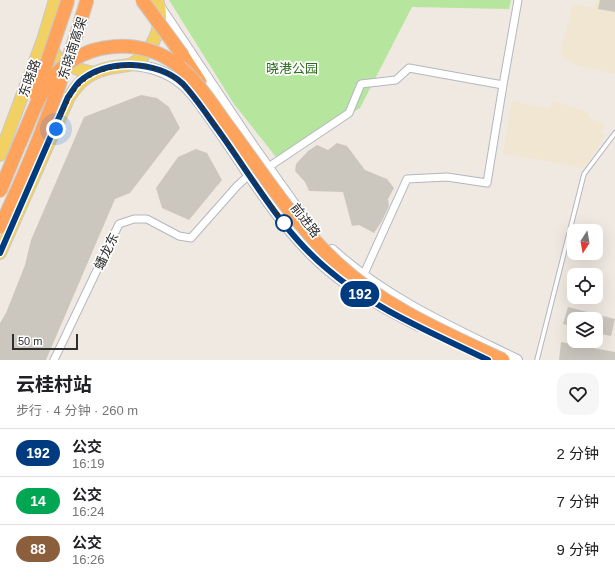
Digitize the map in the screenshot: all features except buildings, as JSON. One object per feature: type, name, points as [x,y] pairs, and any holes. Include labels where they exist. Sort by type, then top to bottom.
[{"type":"highway","name":"东晓南高架","points":[[0,191],[18,147],[68,0]]},
{"type":"highway","name":"东晓南高架","points":[[5,231],[27,169],[48,118],[87,0]]},
{"type":"highway","points":[[142,0],[241,143]]},
{"type":"highway","points":[[18,147],[44,92],[60,69],[90,52],[120,46],[149,51],[175,64],[197,86],[314,239],[336,263],[355,279],[400,310],[501,356]]},
{"type":"main road","name":"东晓路","points":[[0,155],[55,0]]},
{"type":"main road","points":[[5,231],[41,164],[68,97],[79,82],[94,73],[131,65],[145,54],[152,42],[161,18],[159,4]]},
{"type":"main road","name":"前进路","points":[[159,4],[267,168],[320,238],[363,276],[404,302],[479,342],[501,356],[517,360]]},
{"type":"main road","points":[[47,26],[49,39],[54,53],[74,68],[94,73]]},
{"type":"main road","name":"前进路","points":[[131,65],[155,68],[182,84],[203,109],[249,175],[294,235],[326,268],[360,294],[384,308],[473,353],[490,360]]},
{"type":"main road","points":[[0,182],[15,178],[41,164]]},
{"type":"main road","points":[[0,213],[8,222],[0,252]]},
{"type":"main road","points":[[473,353],[480,352],[483,347],[479,342]]},
{"type":"main road","points":[[490,360],[489,357],[492,351],[501,356]]},
{"type":"street","points":[[363,276],[407,179],[447,177],[487,183],[518,0]]},
{"type":"street","points":[[267,168],[349,113],[361,84],[396,80],[409,68],[503,86]]},
{"type":"street","name":"蟠龙东","points":[[54,360],[119,224],[134,219],[147,218],[179,236],[191,238],[237,186],[249,175]]},
{"type":"lane","points":[[537,360],[584,174],[615,133]]},
{"type":"shaded area","points":[[597,0],[615,0],[615,74],[576,65],[565,60],[560,52],[573,4],[594,8]]},
{"type":"shaded area","points":[[512,101],[550,109],[552,101],[589,112],[588,117],[604,124],[600,132],[606,135],[584,168],[503,153]]},
{"type":"green space","name":"晓港公园","points":[[169,0],[511,0],[509,9],[412,7],[360,108],[276,157],[234,104]]},
{"type":"bus line","name":"192","points":[[0,253],[56,129],[68,97],[79,82],[94,73],[112,67],[144,65],[170,75],[182,84],[203,109],[249,175],[294,235],[326,268],[360,294],[384,308],[488,360]]},
{"type":"route","points":[[56,129],[68,97],[79,82],[94,73],[112,67],[144,65],[155,68],[170,75],[182,84],[203,109],[286,225],[284,223]]}]
